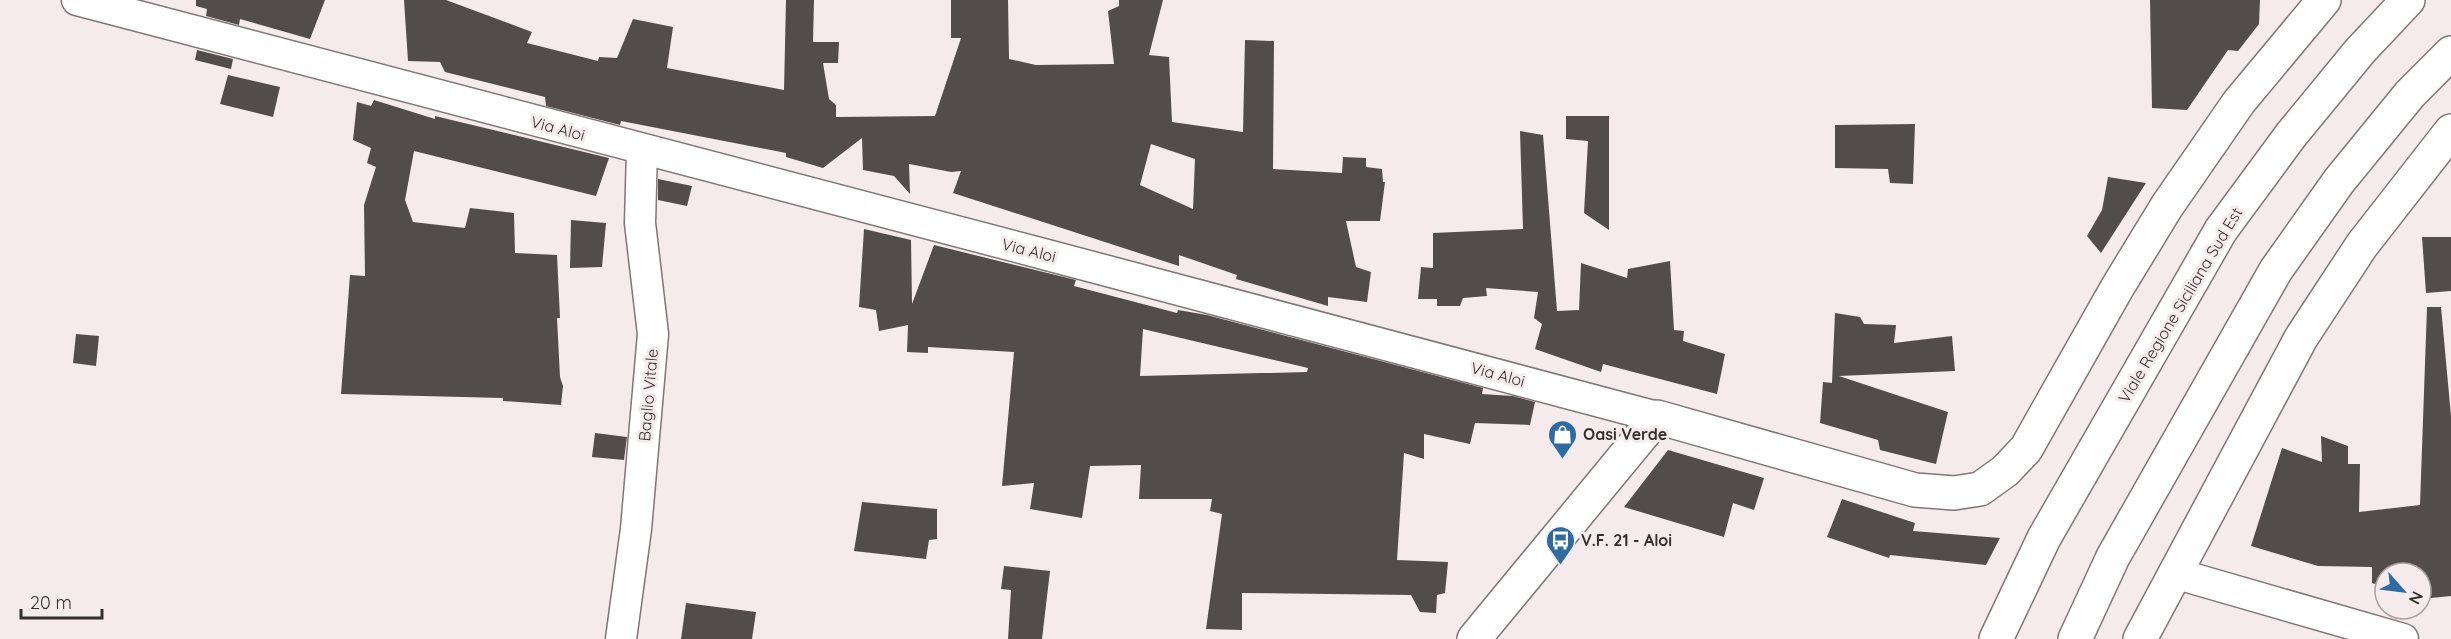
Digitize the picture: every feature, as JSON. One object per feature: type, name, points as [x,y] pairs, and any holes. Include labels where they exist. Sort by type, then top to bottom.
[{"type":"street","name":"Via Aloi","points":[[77,0],[642,150],[1252,307],[1658,417],[1915,490],[1954,493],[1980,489],[2005,471],[2026,449],[2117,288],[2167,206],[2240,102],[2324,0]]},
{"type":"street","name":"Viale Regione Siciliana Sud Est","points":[[1996,639],[2044,538],[2221,230],[2305,118],[2360,51],[2409,0]]},
{"type":"street","points":[[2075,639],[2113,557],[2276,270],[2339,181],[2410,94],[2451,53]]},
{"type":"street","points":[[2140,639],[2301,338],[2362,245],[2451,131]]},
{"type":"street","name":"Baglio Vitale","points":[[621,639],[636,529],[653,334],[640,223],[642,150]]},
{"type":"street","points":[[1474,639],[1658,417]]},
{"type":"street","points":[[2174,573],[2403,639]]},
{"type":"building","points":[[196,0],[325,0],[310,39],[240,19],[239,25],[206,16],[207,9],[196,6]]},
{"type":"building","points":[[404,0],[446,0],[532,32],[527,43],[598,61],[599,57],[617,58],[633,19],[673,27],[667,68],[784,90],[786,0],[814,0],[813,42],[839,42],[838,63],[823,63],[829,99],[836,105],[836,117],[935,116],[961,38],[951,38],[951,0],[1008,0],[1009,59],[1036,65],[1114,64],[1108,11],[1119,6],[1119,0],[1163,0],[1149,55],[1169,57],[1172,122],[1243,132],[1245,40],[1274,41],[1273,169],[1342,173],[1343,157],[1366,158],[1366,167],[1382,169],[1383,182],[1385,182],[1380,221],[1346,221],[1356,267],[1371,272],[1367,302],[1328,297],[1328,306],[1236,279],[1237,275],[1179,255],[1179,266],[953,193],[961,171],[951,172],[909,164],[910,194],[894,176],[863,170],[862,138],[823,168],[786,157],[786,153],[621,121],[620,125],[546,106],[545,97],[445,72],[440,62],[408,61]],"holes":[[[1151,144],[1195,159],[1193,209],[1140,185]]]},
{"type":"building","points":[[2150,0],[2260,0],[2259,24],[2238,51],[2228,50],[2187,110],[2152,108]]},
{"type":"building","points":[[197,50],[233,59],[231,69],[195,60]]},
{"type":"building","points":[[228,75],[280,87],[273,117],[220,104]]},
{"type":"building","points":[[374,100],[435,119],[435,116],[609,158],[596,196],[414,151],[405,200],[413,222],[465,228],[470,208],[514,213],[515,253],[557,255],[560,318],[557,318],[560,377],[563,386],[561,405],[503,401],[503,398],[341,394],[350,275],[365,276],[364,205],[376,167],[367,163],[371,148],[353,140],[357,102],[371,106]]},
{"type":"building","points":[[1566,116],[1609,116],[1609,230],[1584,213],[1588,141],[1566,139]]},
{"type":"building","points":[[1915,124],[1913,184],[1890,183],[1888,169],[1835,168],[1835,125]]},
{"type":"building","points":[[1520,131],[1543,135],[1557,311],[1579,310],[1581,263],[1627,278],[1628,269],[1670,261],[1674,330],[1684,331],[1683,341],[1725,354],[1717,394],[1603,364],[1601,372],[1535,349],[1542,324],[1534,318],[1538,292],[1486,288],[1487,296],[1463,298],[1460,306],[1437,306],[1437,299],[1418,299],[1421,267],[1433,268],[1433,233],[1523,229]]},
{"type":"building","points":[[2108,177],[2146,183],[2101,253],[2087,236],[2102,210]]},
{"type":"building","points":[[658,179],[692,186],[687,206],[658,200]]},
{"type":"building","points":[[571,220],[606,223],[602,267],[570,268]]},
{"type":"building","points":[[864,229],[911,240],[912,304],[934,245],[1076,280],[1074,286],[1177,313],[1178,310],[1207,315],[1483,388],[1482,394],[1513,396],[1535,402],[1530,425],[1475,423],[1470,444],[1424,434],[1424,459],[1404,453],[1397,560],[1448,562],[1445,593],[1437,595],[1436,613],[1420,612],[1411,595],[1242,593],[1242,630],[1206,629],[1222,514],[1210,511],[1212,499],[1139,499],[1141,465],[1090,466],[1082,518],[1030,509],[1034,483],[1002,486],[1014,352],[928,347],[928,353],[907,352],[908,325],[879,331],[876,310],[859,307]],"holes":[[[1143,329],[1308,368],[1307,372],[1140,376]]]},
{"type":"building","points":[[2422,237],[2451,237],[2451,291],[2426,293]]},
{"type":"building","points":[[2427,307],[2441,307],[2451,416],[2451,596],[2433,598],[2433,561],[2373,561],[2373,583],[2372,567],[2318,566],[2251,546],[2282,448],[2322,462],[2321,436],[2348,446],[2348,464],[2360,464],[2359,512],[2420,505]]},
{"type":"building","points":[[1835,313],[1860,317],[1864,324],[1896,325],[1894,343],[1952,336],[1955,371],[1839,376],[1948,412],[1936,464],[1880,450],[1878,440],[1820,423],[1823,382],[1832,383]]},
{"type":"building","points":[[76,334],[99,336],[96,366],[73,363]]},
{"type":"building","points":[[595,433],[627,437],[624,460],[592,457]]},
{"type":"building","points":[[1668,450],[1764,478],[1754,510],[1733,503],[1724,537],[1624,507]]},
{"type":"building","points":[[1842,499],[1915,523],[1913,531],[2000,538],[1986,565],[1890,555],[1889,558],[1827,537]]},
{"type":"building","points":[[862,502],[937,509],[937,539],[929,540],[926,559],[854,551]]},
{"type":"building","points":[[1004,566],[1050,571],[1042,639],[1008,639],[1011,590],[1001,589]]},
{"type":"building","points":[[686,603],[756,612],[752,639],[681,639]]},
{"type":"place","name":"Oasi Verde","points":[[1562,460]]},
{"type":"place","name":"V.F. 21 - Aloi","points":[[1560,566]]}]
